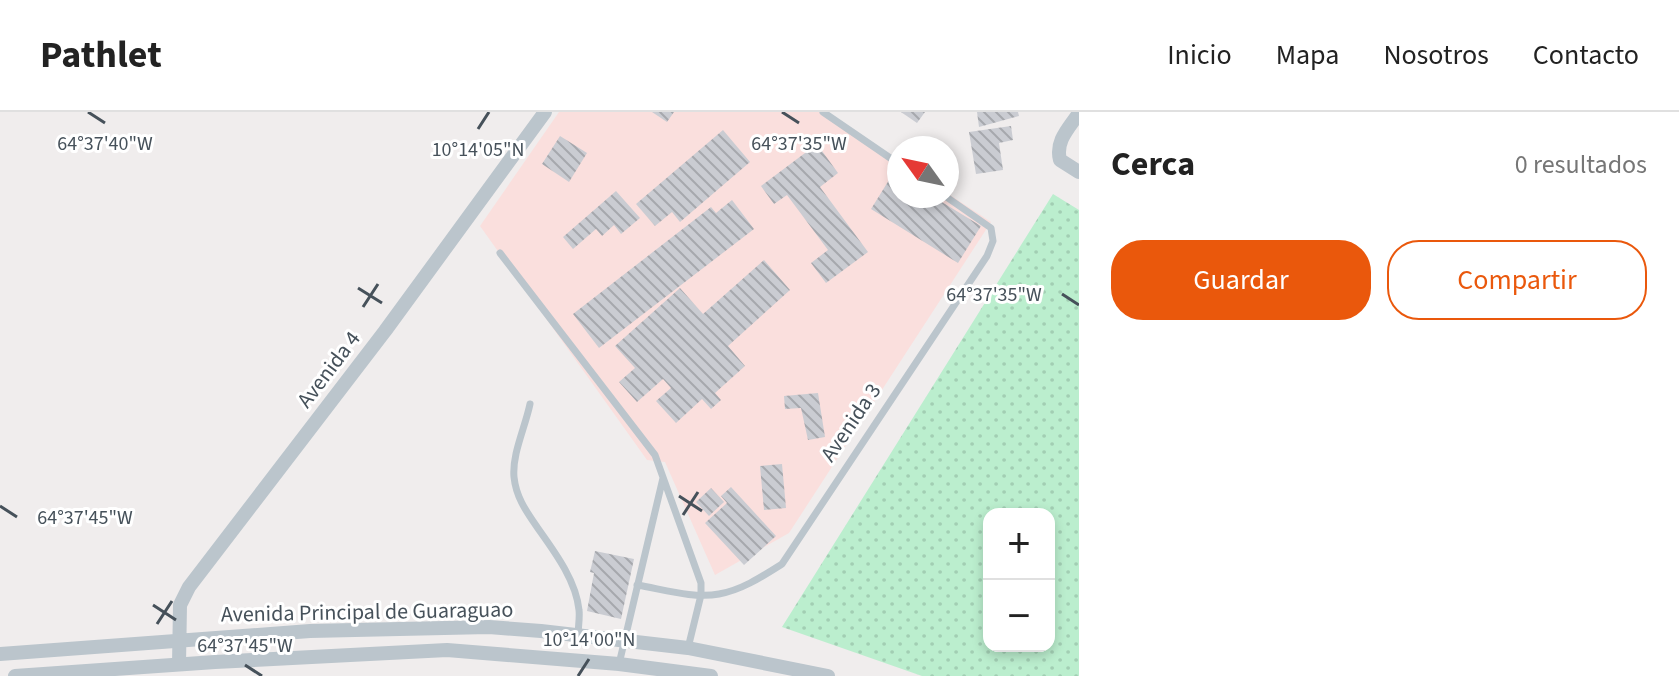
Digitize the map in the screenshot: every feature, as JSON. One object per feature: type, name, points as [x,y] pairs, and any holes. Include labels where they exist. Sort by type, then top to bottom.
[{"type":"street","name":"Avenida 4","points":[[179,664],[180,605],[189,587],[385,331],[545,112]]},
{"type":"street","points":[[1079,113],[1059,142],[1058,155],[1060,160],[1079,172]]},
{"type":"street","name":"Avenida Principal de Guaraguao","points":[[0,654],[310,631],[489,627],[688,648],[828,676]]},
{"type":"street","name":"Avenida Principal de Guaraguao","points":[[15,676],[447,650],[619,664],[711,676]]},
{"type":"lane","points":[[823,112],[887,156]]},
{"type":"lane","name":"Avenida 3","points":[[701,595],[719,594],[744,585],[782,564],[987,256],[993,241],[991,228],[959,206]]},
{"type":"lane","points":[[500,253],[655,455],[701,583],[688,648]]},
{"type":"lane","points":[[530,404],[525,430],[515,452],[515,486],[523,509],[560,561],[573,588],[579,611],[578,636]]},
{"type":"lane","points":[[619,664],[663,475]]},
{"type":"lane","points":[[637,585],[701,595]]},
{"type":"shaded area","points":[[559,112],[821,112],[887,154],[887,208],[959,208],[959,201],[991,222],[789,533],[715,575],[665,462],[647,460],[480,226]]},
{"type":"green space","points":[[1053,194],[1079,210],[1079,676],[922,676],[782,627]]},
{"type":"building","points":[[652,112],[674,112],[667,122]]},
{"type":"building","points":[[901,112],[925,112],[917,123]]},
{"type":"building","points":[[977,112],[1018,112],[1019,116],[979,127]]},
{"type":"building","points":[[1011,126],[1013,140],[999,143],[1003,170],[976,174],[969,132]]},
{"type":"building","points":[[723,130],[750,162],[680,222],[672,212],[655,226],[636,204]]},
{"type":"building","points":[[560,136],[587,153],[569,182],[542,164]]},
{"type":"building","points":[[817,144],[838,173],[820,187],[868,252],[826,283],[811,263],[828,250],[787,195],[774,204],[761,186]]},
{"type":"building","points":[[887,183],[887,208],[952,208],[981,226],[958,263],[871,209]]},
{"type":"building","points":[[616,191],[640,218],[621,234],[614,225],[602,236],[596,229],[573,249],[563,237]]},
{"type":"building","points":[[732,200],[754,229],[599,348],[573,314],[711,207],[716,213]]},
{"type":"building","points":[[764,260],[790,290],[728,346],[745,366],[715,393],[721,400],[711,409],[702,399],[676,423],[656,401],[671,388],[663,379],[637,402],[619,382],[635,368],[615,346],[680,288],[703,314]]},
{"type":"building","points":[[818,393],[825,437],[808,440],[801,408],[785,409],[784,396]]},
{"type":"building","points":[[782,464],[786,508],[764,510],[760,466]]},
{"type":"building","points":[[731,487],[776,536],[744,565],[705,523],[727,503],[721,496]]},
{"type":"building","points":[[711,488],[724,502],[709,516],[696,502]]},
{"type":"building","points":[[595,551],[634,559],[621,619],[587,611]]}]
